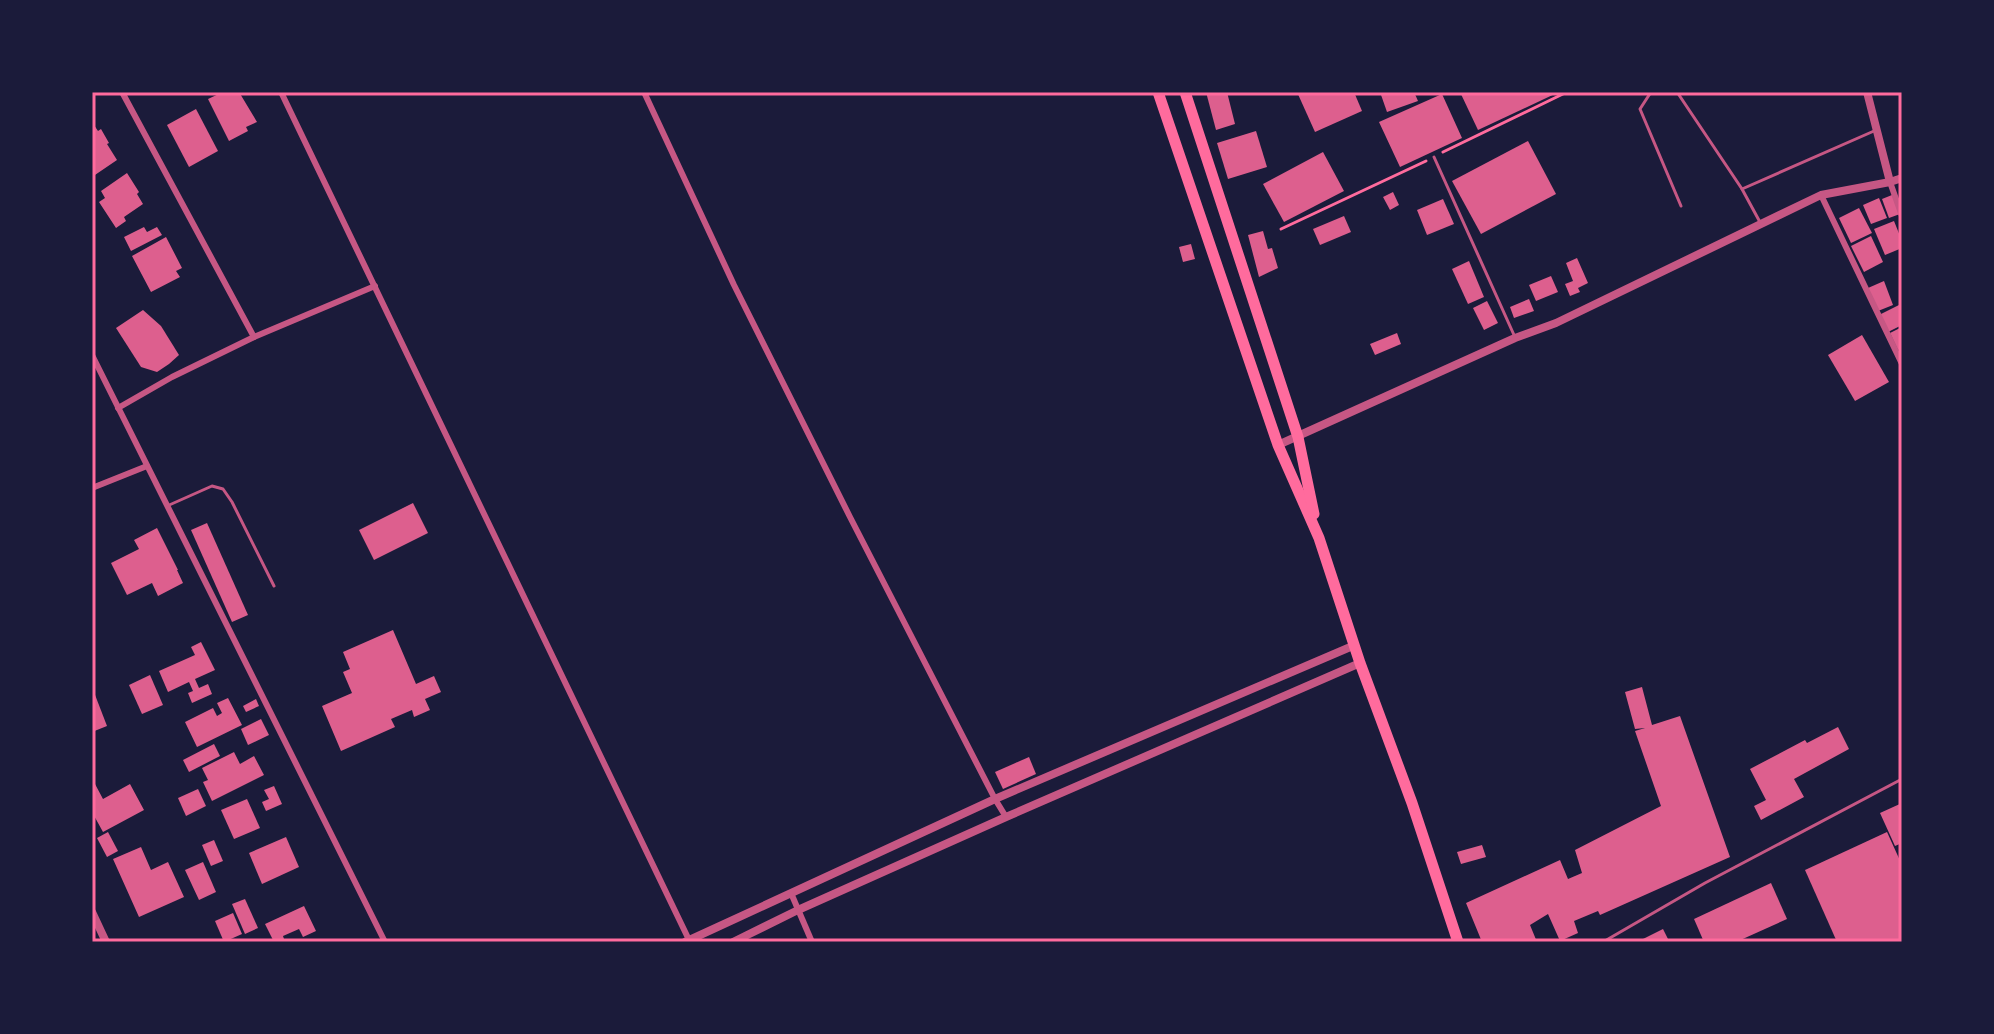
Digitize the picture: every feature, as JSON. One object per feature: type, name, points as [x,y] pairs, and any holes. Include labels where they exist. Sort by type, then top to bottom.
[{"type":"highway","points":[[1158,92],[1278,445],[1319,538],[1458,942]]},
{"type":"highway","points":[[1185,92],[1298,437],[1319,538]]},
{"type":"street","points":[[122,92],[254,337]]},
{"type":"street","points":[[281,92],[688,941],[995,799],[1355,645]]},
{"type":"street","points":[[644,92],[850,517],[1006,817]]},
{"type":"street","points":[[1867,92],[1902,216]]},
{"type":"street","points":[[1278,445],[1515,338],[1556,323],[1821,195],[1902,178]]},
{"type":"street","points":[[1821,195],[1902,364]]},
{"type":"street","points":[[118,408],[172,377],[254,337],[375,286]]},
{"type":"street","points":[[92,355],[385,942]]},
{"type":"street","points":[[92,488],[147,466]]},
{"type":"street","points":[[733,942],[1006,817],[1360,663]]},
{"type":"street","points":[[791,893],[812,942]]},
{"type":"street","points":[[92,912],[106,942]]},
{"type":"lane","points":[[1651,92],[1640,109],[1681,206]]},
{"type":"lane","points":[[1677,92],[1742,189],[1761,224]]},
{"type":"lane","points":[[1742,189],[1877,129]]},
{"type":"lane","points":[[1434,157],[1515,338]]},
{"type":"lane","points":[[167,506],[212,486],[223,489],[274,586]]},
{"type":"lane","points":[[1603,942],[1705,883],[1902,779]]},
{"type":"path","points":[[1281,229],[1567,92]]},
{"type":"building","points":[[223,92],[239,92],[257,122],[229,141],[208,99]]},
{"type":"building","points":[[1206,92],[1227,92],[1235,124],[1216,130]]},
{"type":"building","points":[[1297,92],[1354,92],[1362,111],[1315,132]]},
{"type":"building","points":[[1380,92],[1414,92],[1418,101],[1387,112]]},
{"type":"building","points":[[1460,92],[1559,92],[1478,130]]},
{"type":"building","points":[[1442,94],[1462,138],[1400,167],[1379,122]]},
{"type":"building","points":[[196,109],[218,151],[189,167],[167,125]]},
{"type":"building","points":[[92,122],[98,131],[101,129],[117,160],[92,177]]},
{"type":"building","points":[[1256,131],[1267,167],[1228,179],[1217,143]]},
{"type":"building","points":[[1528,141],[1556,194],[1481,234],[1452,181]]},
{"type":"building","points":[[1323,152],[1344,191],[1284,222],[1263,184]]},
{"type":"building","points":[[127,173],[143,204],[124,217],[126,221],[116,228],[99,202],[105,198],[101,191]]},
{"type":"building","points":[[1393,192],[1399,205],[1390,210],[1383,197]]},
{"type":"building","points":[[1892,195],[1900,214],[1889,218],[1882,199]]},
{"type":"building","points":[[1879,198],[1887,218],[1871,224],[1863,205]]},
{"type":"building","points":[[1443,199],[1454,224],[1427,235],[1417,210]]},
{"type":"building","points":[[1859,208],[1872,233],[1851,243],[1839,218]]},
{"type":"building","points":[[1344,216],[1351,232],[1320,245],[1313,229]]},
{"type":"building","points":[[1894,221],[1902,248],[1885,255],[1874,229]]},
{"type":"building","points":[[144,227],[147,232],[157,227],[162,235],[131,251],[124,237]]},
{"type":"building","points":[[1263,231],[1278,268],[1259,277],[1248,235]]},
{"type":"building","points":[[1871,236],[1883,262],[1864,272],[1851,246]]},
{"type":"building","points":[[166,237],[182,268],[176,271],[180,277],[151,292],[132,256]]},
{"type":"building","points":[[1191,244],[1195,259],[1183,262],[1179,247]]},
{"type":"building","points":[[1577,258],[1588,283],[1578,288],[1580,292],[1570,296],[1565,284],[1573,281],[1566,263]]},
{"type":"building","points":[[1469,261],[1484,297],[1468,304],[1452,269]]},
{"type":"building","points":[[1551,276],[1558,292],[1536,301],[1529,285]]},
{"type":"building","points":[[1884,281],[1893,305],[1878,311],[1868,288]]},
{"type":"building","points":[[1529,299],[1534,311],[1514,318],[1510,307]]},
{"type":"building","points":[[1487,301],[1498,323],[1484,330],[1473,308]]},
{"type":"building","points":[[1899,305],[1902,325],[1888,332],[1879,315]]},
{"type":"building","points":[[143,310],[161,326],[179,355],[157,372],[141,367],[116,328]]},
{"type":"building","points":[[1902,327],[1902,348],[1898,350],[1890,333]]},
{"type":"building","points":[[1397,333],[1401,344],[1375,355],[1370,344]]},
{"type":"building","points":[[1862,335],[1889,382],[1855,401],[1828,355]]},
{"type":"building","points":[[413,503],[428,533],[374,560],[359,530]]},
{"type":"building","points":[[207,523],[248,615],[232,622],[191,530]]},
{"type":"building","points":[[157,528],[183,583],[158,596],[152,583],[127,595],[111,563],[139,549],[134,540]]},
{"type":"building","points":[[393,630],[416,684],[434,676],[441,692],[425,699],[430,710],[414,717],[412,710],[391,719],[395,727],[341,751],[322,706],[352,693],[343,672],[350,669],[343,652]]},
{"type":"building","points":[[201,642],[215,670],[195,679],[199,688],[208,684],[212,694],[192,703],[188,693],[193,691],[189,682],[168,692],[159,671],[195,655],[191,647]]},
{"type":"building","points":[[150,675],[163,705],[142,714],[129,685]]},
{"type":"building","points":[[92,687],[107,726],[92,732]]},
{"type":"building","points":[[1642,687],[1652,725],[1680,716],[1730,857],[1600,915],[1598,911],[1574,921],[1578,933],[1560,941],[1548,914],[1530,925],[1537,942],[1482,942],[1466,903],[1560,860],[1568,879],[1582,873],[1575,850],[1661,806],[1635,731],[1645,728],[1635,729],[1625,692]]},
{"type":"building","points":[[228,698],[242,725],[197,747],[185,722],[213,708],[217,716],[222,713],[217,703]]},
{"type":"building","points":[[256,699],[259,706],[246,712],[243,706]]},
{"type":"building","points":[[261,719],[269,735],[248,745],[241,729]]},
{"type":"building","points":[[1838,727],[1849,749],[1794,779],[1804,797],[1761,820],[1754,806],[1766,800],[1750,769],[1805,740],[1807,743]]},
{"type":"building","points":[[214,744],[220,756],[189,772],[183,760]]},
{"type":"building","points":[[234,752],[240,764],[254,756],[264,775],[212,801],[203,782],[208,780],[202,768]]},
{"type":"building","points":[[1029,757],[1036,774],[1003,789],[995,772]]},
{"type":"building","points":[[95,784],[103,799],[130,784],[144,810],[103,832],[92,812],[92,786]]},
{"type":"building","points":[[274,786],[282,804],[266,811],[262,802],[269,799],[264,790]]},
{"type":"building","points":[[198,789],[206,806],[186,816],[178,798]]},
{"type":"building","points":[[247,799],[260,828],[234,839],[221,810]]},
{"type":"building","points":[[1902,803],[1902,843],[1895,846],[1880,813]]},
{"type":"building","points":[[108,832],[118,851],[107,857],[97,838]]},
{"type":"building","points":[[1887,832],[1902,865],[1902,942],[1837,942],[1805,870]]},
{"type":"building","points":[[286,837],[299,867],[262,884],[249,853]]},
{"type":"building","points":[[214,840],[223,861],[211,866],[202,845]]},
{"type":"building","points":[[1482,845],[1486,857],[1461,864],[1457,852]]},
{"type":"building","points":[[141,847],[151,870],[168,862],[184,897],[139,917],[113,859]]},
{"type":"building","points":[[203,862],[216,892],[199,900],[185,870]]},
{"type":"building","points":[[1771,883],[1787,919],[1736,942],[1704,942],[1694,919]]},
{"type":"building","points":[[245,899],[258,928],[245,934],[232,904]]},
{"type":"building","points":[[304,906],[316,931],[303,937],[299,929],[283,936],[285,942],[274,942],[265,924]]},
{"type":"building","points":[[233,913],[242,934],[224,942],[215,921]]},
{"type":"building","points":[[1663,929],[1669,941],[1637,942]]}]
